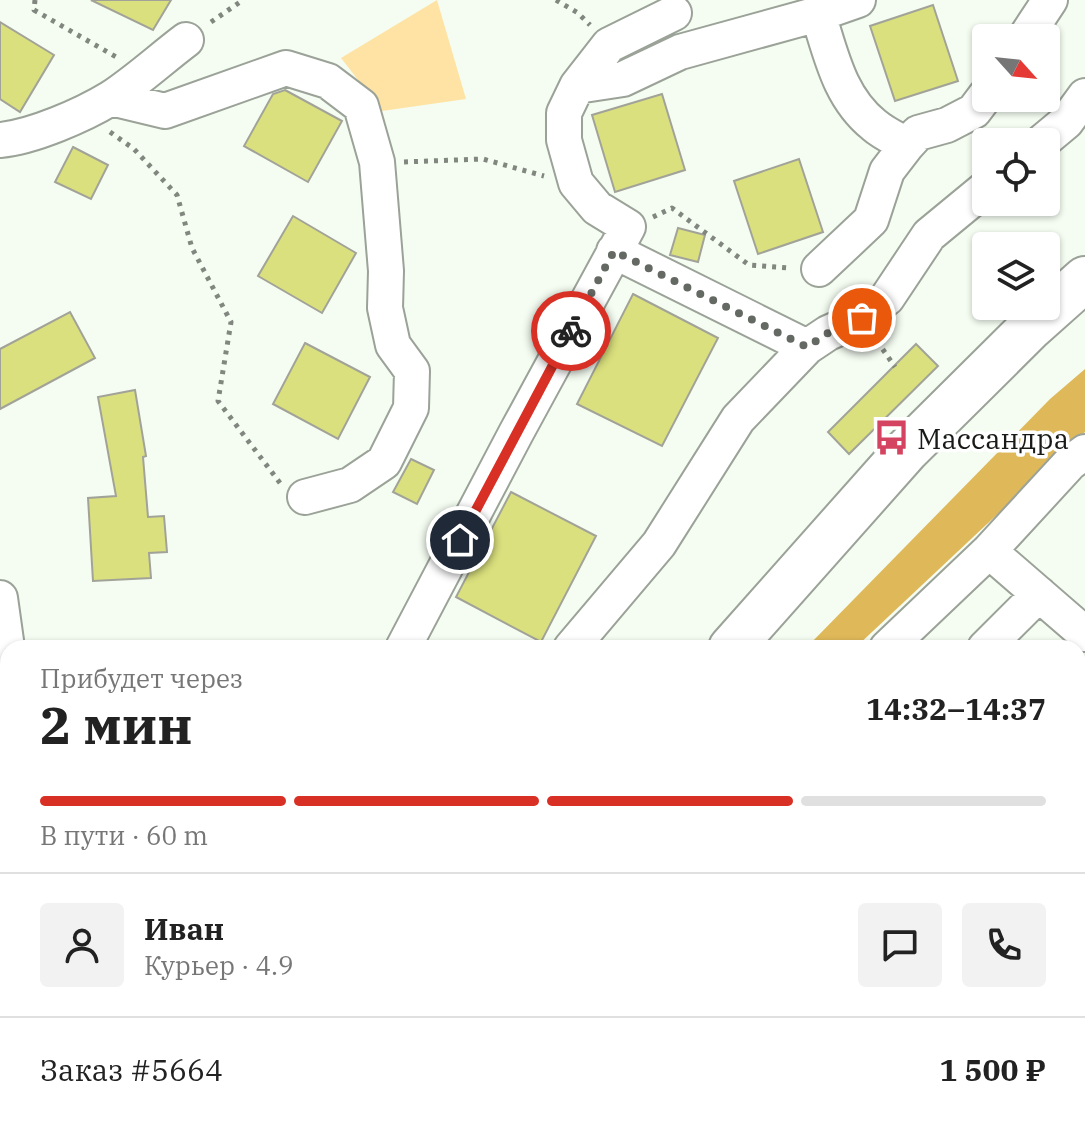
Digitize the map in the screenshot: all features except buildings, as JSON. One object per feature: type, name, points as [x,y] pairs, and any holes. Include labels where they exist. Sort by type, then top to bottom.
[{"type":"highway","points":[[738,640],[906,451],[1031,327],[1085,279]]},
{"type":"highway","points":[[767,640],[924,460],[1038,346],[1085,305]]},
{"type":"street","points":[[577,86],[623,79],[680,52],[858,0]]},
{"type":"street","points":[[1034,24],[1050,0]]},
{"type":"street","points":[[674,13],[609,45],[577,86],[564,113],[564,140],[576,183],[621,239],[807,347]]},
{"type":"street","points":[[818,14],[841,84],[856,108],[875,126],[907,145]]},
{"type":"street","points":[[0,140],[54,126],[111,98],[186,40]]},
{"type":"street","points":[[111,98],[165,111],[286,68],[328,81],[361,106],[377,162],[386,263],[385,308],[393,345],[412,371],[411,408],[384,462],[350,485],[305,497]]},
{"type":"street","points":[[1059,128],[1085,96]]},
{"type":"street","points":[[819,269],[871,220],[887,171],[918,133],[947,125],[972,112]]},
{"type":"street","points":[[578,640],[659,544],[738,419],[807,347],[828,333],[862,318],[887,298],[929,235],[972,200]]},
{"type":"street","points":[[408,640],[527,438],[621,239]]},
{"type":"street","points":[[895,640],[989,551],[1070,463],[1085,452]]},
{"type":"street","points":[[989,551],[1085,634]]},
{"type":"street","points":[[993,640],[1039,594]]},
{"type":"street","points":[[0,598],[6,640]]},
{"type":"path","points":[[35,0],[34,10],[143,72]]},
{"type":"path","points":[[186,40],[243,0]]},
{"type":"path","points":[[556,0],[578,13],[609,45]]},
{"type":"path","points":[[81,113],[134,149],[177,195],[192,248],[231,322],[218,401],[277,481],[305,497]]},
{"type":"path","points":[[377,162],[483,159],[576,183]]},
{"type":"path","points":[[621,239],[672,208],[749,265],[819,269]]},
{"type":"shaded area","points":[[437,0],[466,99],[382,111],[341,58]]},
{"type":"shaded area","points":[[1085,369],[1085,432],[864,640],[814,640],[1050,399]]},
{"type":"way so far","points":[[571,331],[614,251],[807,347],[828,333],[862,318]]},
{"type":"place","name":"Массандра","points":[[891,438]]},
{"type":"route","points":[[460,540],[571,331]]}]
